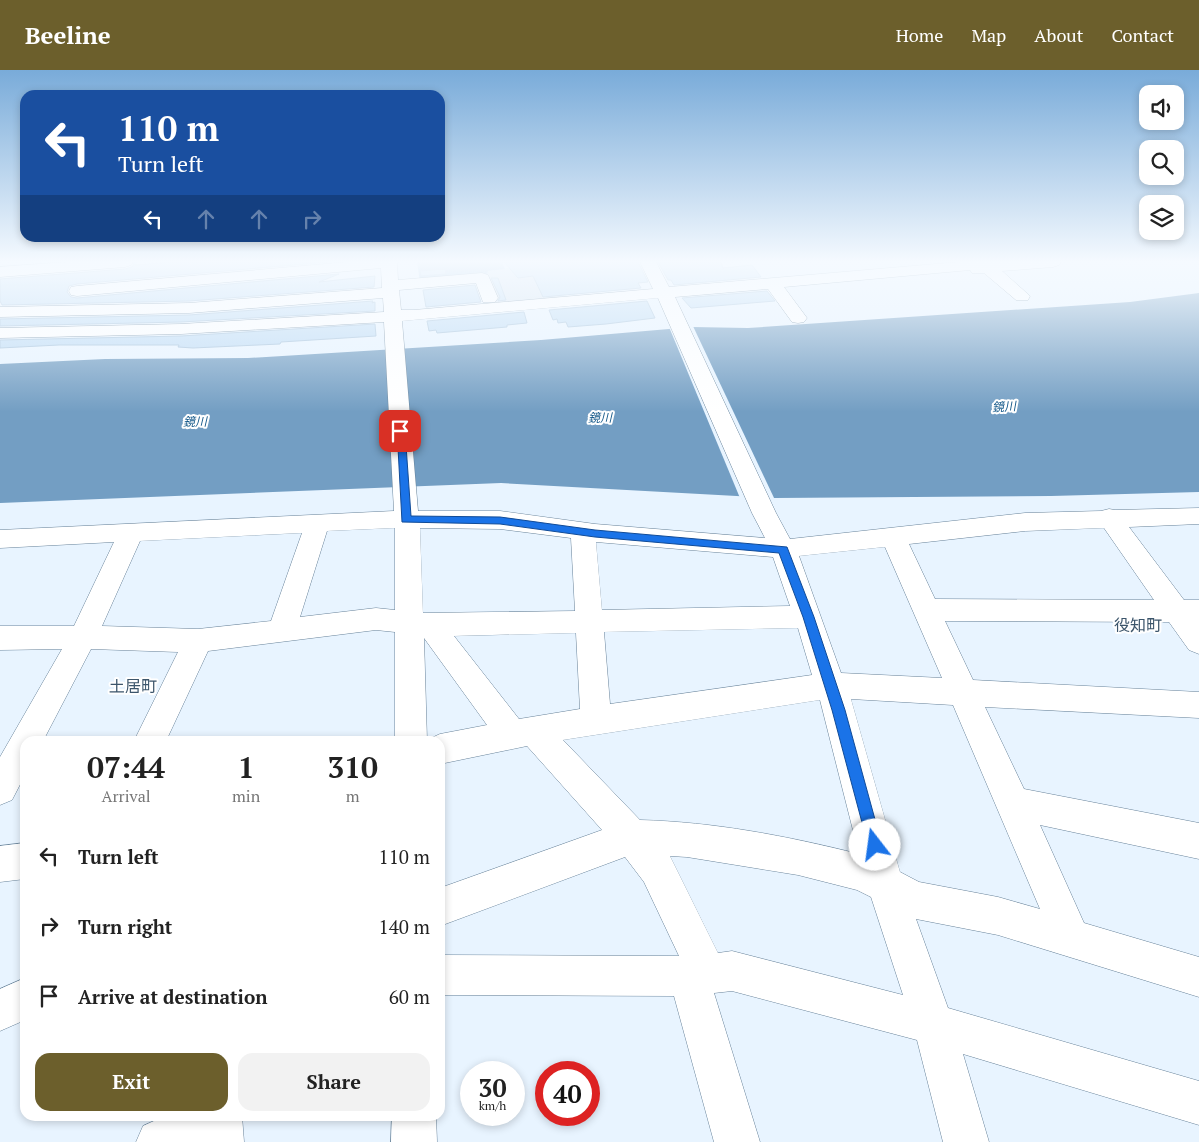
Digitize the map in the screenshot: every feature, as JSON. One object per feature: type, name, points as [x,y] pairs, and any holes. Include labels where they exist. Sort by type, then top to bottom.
[{"type":"street","points":[[0,312],[60,322],[182,329],[450,312]]},
{"type":"street","points":[[38,349],[60,322],[65,312]]},
{"type":"street","points":[[0,333],[60,322],[210,312]]},
{"type":"street","points":[[393,312],[405,512],[419,624],[410,736]]},
{"type":"street","points":[[674,312],[764,513],[783,549],[808,617],[831,685],[886,884],[934,1026],[966,1142]]},
{"type":"street","points":[[794,312],[798,318]]},
{"type":"street","points":[[0,539],[317,524],[405,512],[500,520],[583,532],[783,549],[1025,522],[1109,517],[1199,516]]},
{"type":"street","points":[[1109,517],[1187,611],[1199,642]]},
{"type":"street","points":[[282,630],[317,524]]},
{"type":"street","points":[[583,532],[596,720]]},
{"type":"street","points":[[28,736],[83,637],[131,533]]},
{"type":"street","points":[[893,536],[1013,803],[1072,940]]},
{"type":"street","points":[[927,610],[1187,611]]},
{"type":"street","points":[[0,638],[83,637],[198,641],[376,619],[419,624],[808,617]]},
{"type":"street","points":[[419,624],[523,732],[632,836],[657,869],[698,975],[737,1142]]},
{"type":"street","points":[[152,736],[198,641]]},
{"type":"street","points":[[445,748],[596,720],[831,685],[1199,705]]},
{"type":"street","points":[[8,781],[20,753]]},
{"type":"street","points":[[1013,803],[1199,841]]},
{"type":"street","points":[[445,905],[632,836],[687,839],[798,856],[862,873],[916,900],[998,916],[1199,977]]},
{"type":"street","points":[[0,864],[20,862]]},
{"type":"street","points":[[445,974],[698,975],[732,971],[895,1013],[1199,1103]]},
{"type":"street","points":[[0,1010],[20,1000]]},
{"type":"street","points":[[159,1142],[208,1121]]},
{"type":"street","points":[[220,1121],[221,1142]]},
{"type":"street","points":[[414,1121],[414,1142]]},
{"type":"water","name":"鏡川","points":[[983,312],[1199,312],[1199,492],[1051,496],[774,498],[501,483],[0,503],[0,364],[105,359],[248,358],[541,340],[692,327],[748,328]]},
{"type":"pier","points":[[692,324],[775,500],[740,498],[669,327]]},
{"type":"building","points":[[228,312],[357,312],[181,322],[0,326],[0,319],[189,315]]},
{"type":"building","points":[[524,312],[527,323],[507,325],[507,327],[437,333],[436,330],[429,331],[427,321]]},
{"type":"building","points":[[550,312],[652,312],[655,318],[568,327],[566,322],[558,323],[557,319],[553,320]]},
{"type":"building","points":[[375,324],[376,336],[281,342],[280,344],[193,348],[178,347],[179,345],[59,345],[0,348],[0,340],[181,336]]},
{"type":"district","name":"役知町","points":[[1138,625]]},
{"type":"district","name":"土居町","points":[[133,686]]},
{"type":"route","points":[[400,431],[406,519],[500,520],[595,533],[783,549],[839,710],[875,845]]}]
